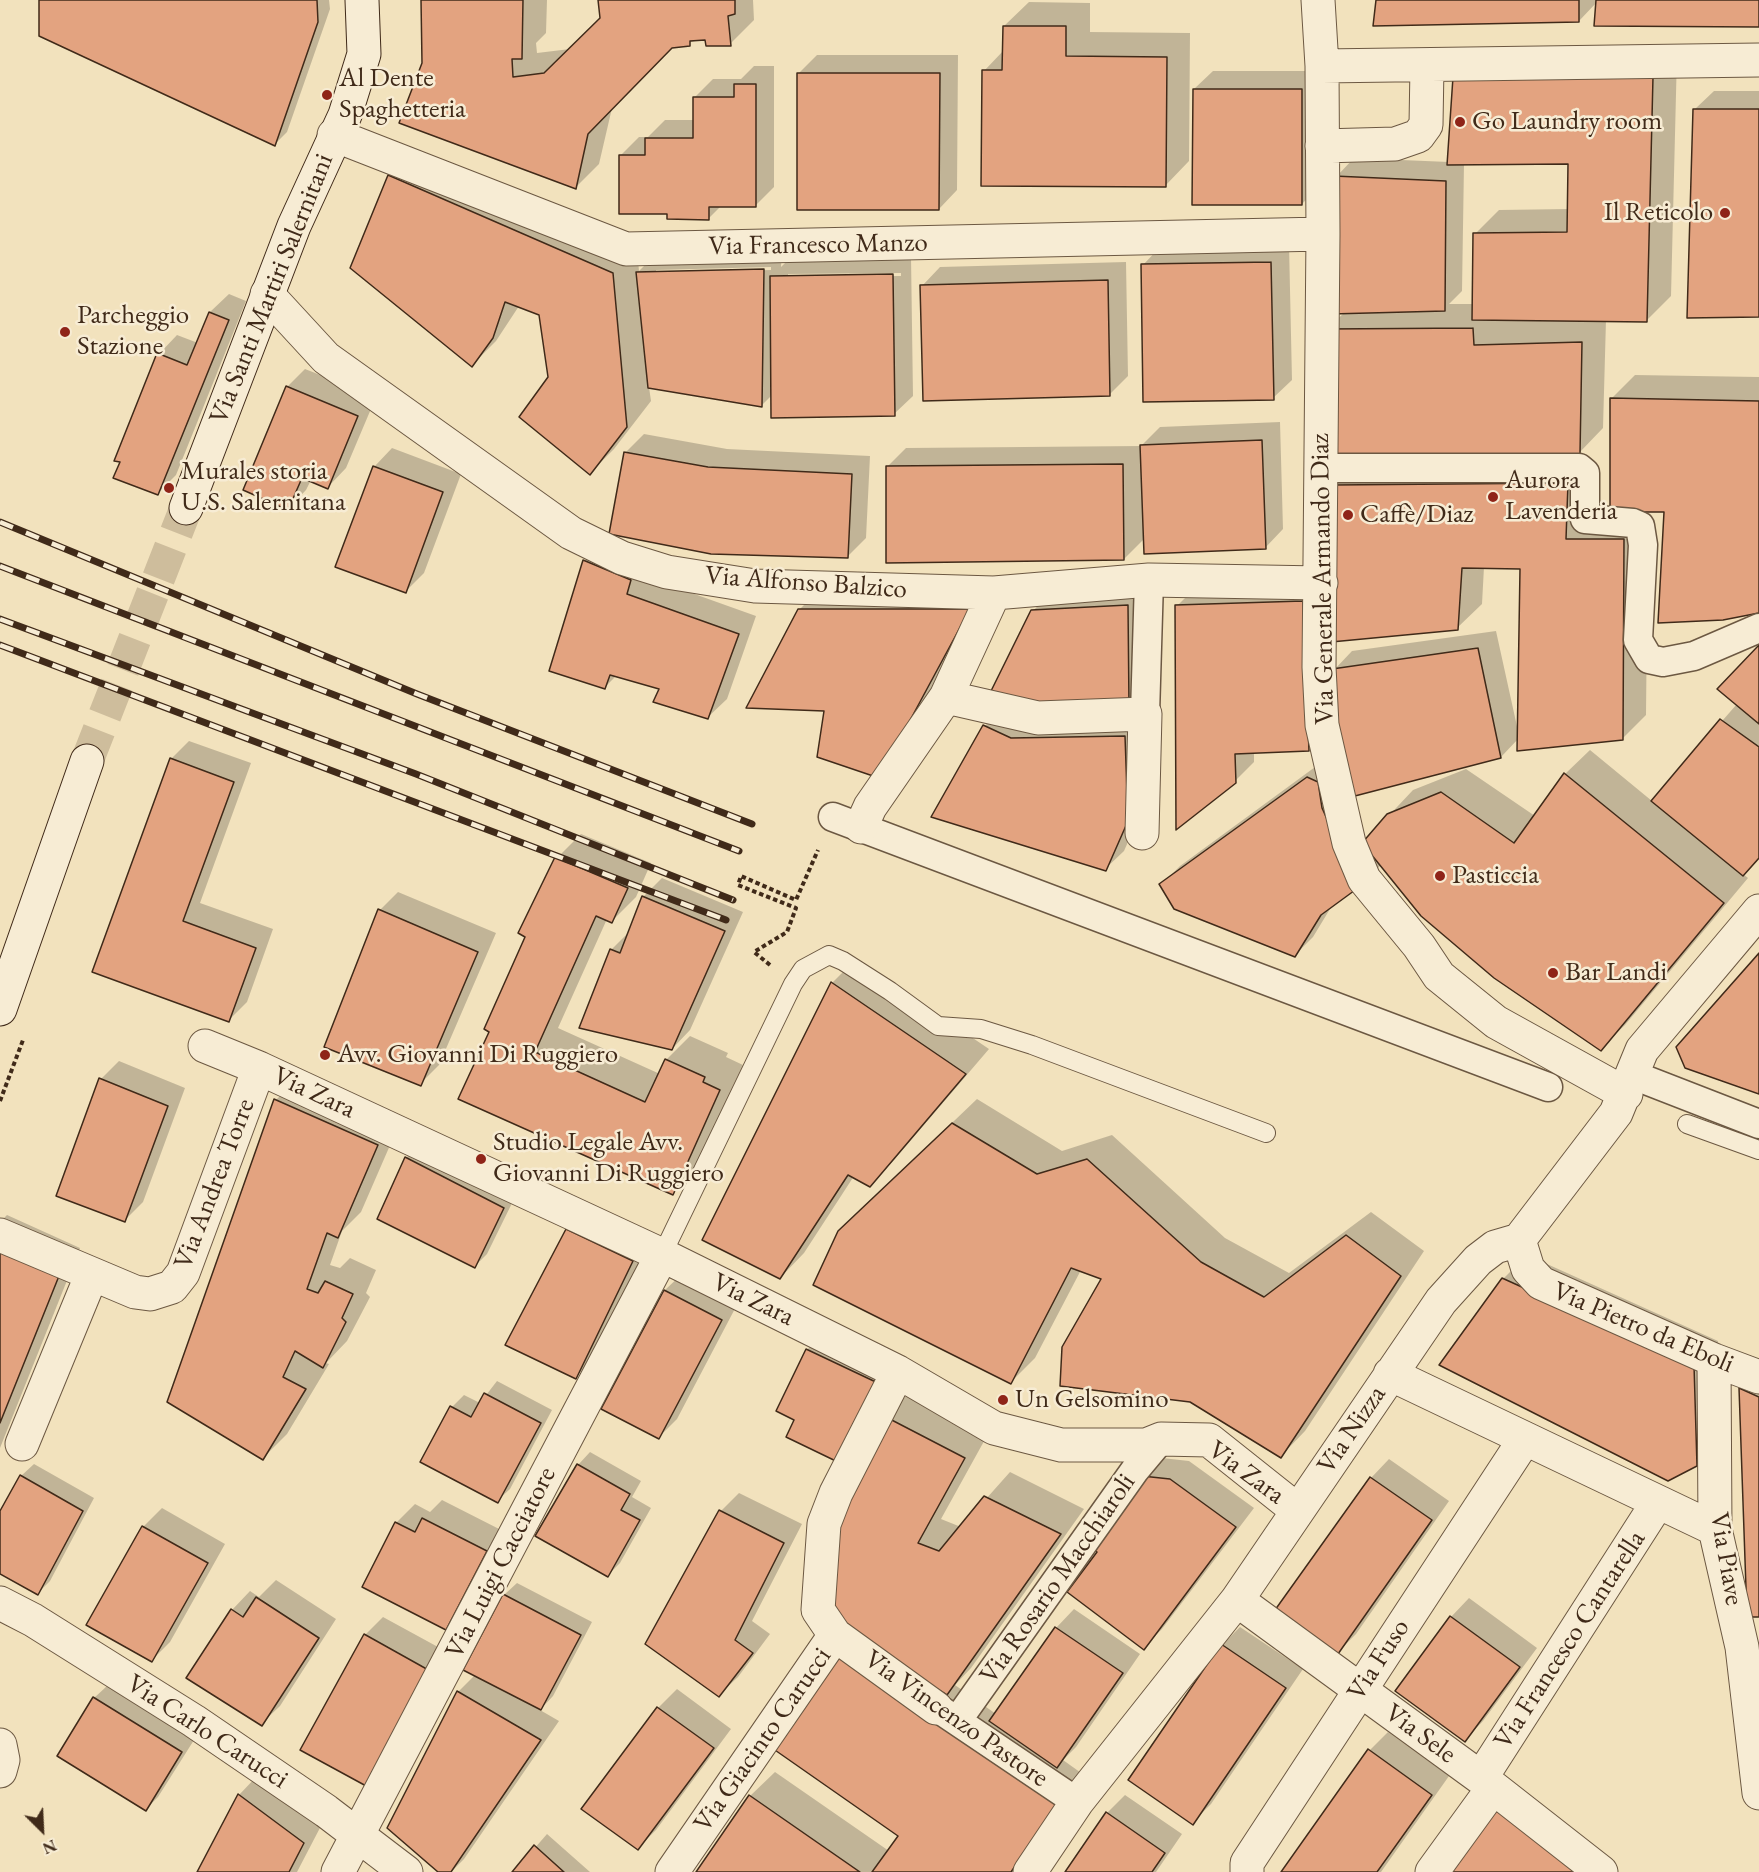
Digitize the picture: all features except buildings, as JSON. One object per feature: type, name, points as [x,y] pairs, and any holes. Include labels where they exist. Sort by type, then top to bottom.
[{"type":"street","name":"Via Santi Martiri Salernitani","points":[[186,508],[267,294],[334,135],[345,115],[364,54],[362,0]]},
{"type":"street","name":"Via Generale Armando Diaz","points":[[1318,0],[1322,66],[1323,234],[1321,583],[1318,667],[1322,725],[1338,803],[1349,843],[1364,879],[1419,946],[1439,976],[1496,1022],[1629,1084]]},
{"type":"street","points":[[1322,66],[1759,60]]},
{"type":"street","points":[[1322,146],[1395,144],[1418,136],[1426,125],[1427,66]]},
{"type":"street","name":"Via Francesco Manzo","points":[[334,135],[626,249],[1323,234]]},
{"type":"street","name":"Via Alfonso Balzico","points":[[267,294],[326,358],[571,533],[622,558],[668,572],[754,586],[994,593],[1149,580],[1321,583]]},
{"type":"street","points":[[1321,468],[1579,468],[1585,473],[1585,519],[1632,523],[1640,526],[1642,533],[1638,640],[1649,659],[1664,662],[1694,656],[1759,628]]},
{"type":"street","points":[[1142,833],[1149,580]]},
{"type":"street","points":[[847,822],[870,807],[946,697],[994,593]]},
{"type":"street","points":[[946,697],[1038,718],[1145,714]]},
{"type":"street","points":[[0,1010],[87,761]]},
{"type":"street","points":[[847,822],[1548,1087]]},
{"type":"street","points":[[1519,1240],[1616,1113],[1642,1050],[1759,910]]},
{"type":"street","name":"Via Zara","points":[[206,1046],[259,1068],[662,1255],[898,1372],[994,1428],[1060,1445],[1146,1445],[1161,1439],[1209,1440],[1297,1510]]},
{"type":"street","name":"Via Andrea Torre","points":[[0,1235],[135,1292],[150,1294],[172,1287],[183,1274],[259,1068]]},
{"type":"street","points":[[1629,1084],[1759,1124]]},
{"type":"street","name":"Via Pietro da Eboli","points":[[1519,1240],[1528,1269],[1541,1283],[1714,1360],[1759,1377]]},
{"type":"street","name":"Via Nizza","points":[[1030,1872],[1077,1802],[1237,1600],[1441,1301],[1464,1274],[1495,1247],[1519,1240]]},
{"type":"street","name":"Via Luigi Cacciatore","points":[[338,1872],[662,1255]]},
{"type":"street","points":[[21,1444],[92,1274]]},
{"type":"street","name":"Via Piave","points":[[1714,1360],[1715,1529],[1751,1647],[1759,1793]]},
{"type":"street","name":"Via Giacinto Carucci","points":[[672,1872],[835,1635],[819,1610],[824,1524],[836,1493],[898,1372]]},
{"type":"street","name":"Via Francesco Cantarella","points":[[1390,1374],[1715,1529]]},
{"type":"street","name":"Via Rosario Macchiaroli","points":[[947,1714],[1161,1439]]},
{"type":"street","name":"Via Fuso","points":[[1247,1868],[1359,1690],[1517,1451]]},
{"type":"street","name":"Via Francesco Cantarella","points":[[1432,1872],[1658,1502]]},
{"type":"street","name":"Via Sele","points":[[1237,1600],[1487,1783],[1601,1872]]},
{"type":"street","name":"Via Carlo Carucci","points":[[0,1603],[33,1620],[194,1721],[359,1835],[406,1872]]},
{"type":"street","name":"Via Vincenzo Pastore","points":[[835,1635],[1077,1802]]},
{"type":"street","points":[[0,1745],[3,1760],[0,1772]]},
{"type":"lane","points":[[662,1255],[793,984],[803,969],[829,955],[843,961],[890,991],[938,1026],[981,1029],[1032,1045],[1266,1133]]},
{"type":"lane","points":[[1686,1125],[1759,1150]]},
{"type":"path","points":[[793,984],[754,952],[787,932],[796,908],[738,885],[741,876],[796,900],[847,822]]},
{"type":"tunnel","points":[[87,761],[186,508]]},
{"type":"railway","points":[[0,522],[417,694],[752,824]]},
{"type":"railway","points":[[0,566],[739,851]]},
{"type":"railway","points":[[0,619],[416,774],[733,900]]},
{"type":"railway","points":[[0,645],[726,920]]},
{"type":"place","name":"Al Dente Spaghetteria","points":[[327,95]]},
{"type":"place","name":"Go Laundry room","points":[[1460,122]]},
{"type":"place","name":"Il Reticolo","points":[[1725,213]]},
{"type":"place","name":"Parcheggio Stazione","points":[[65,332]]},
{"type":"place","name":"Murales storia U.S. Salernitana","points":[[169,488]]},
{"type":"place","name":"Aurora Lavenderia","points":[[1493,497]]},
{"type":"place","name":"Caffè/Diaz","points":[[1348,515]]},
{"type":"place","name":"Pasticcia","points":[[1440,876]]},
{"type":"place","name":"Bar Landi","points":[[1553,973]]},
{"type":"place","name":"Avv. Giovanni Di Ruggiero","points":[[325,1055]]},
{"type":"place","name":"Studio Legale Avv. Giovanni Di Ruggiero","points":[[481,1159]]},
{"type":"place","name":"Un Gelsomino","points":[[1003,1400]]}]
